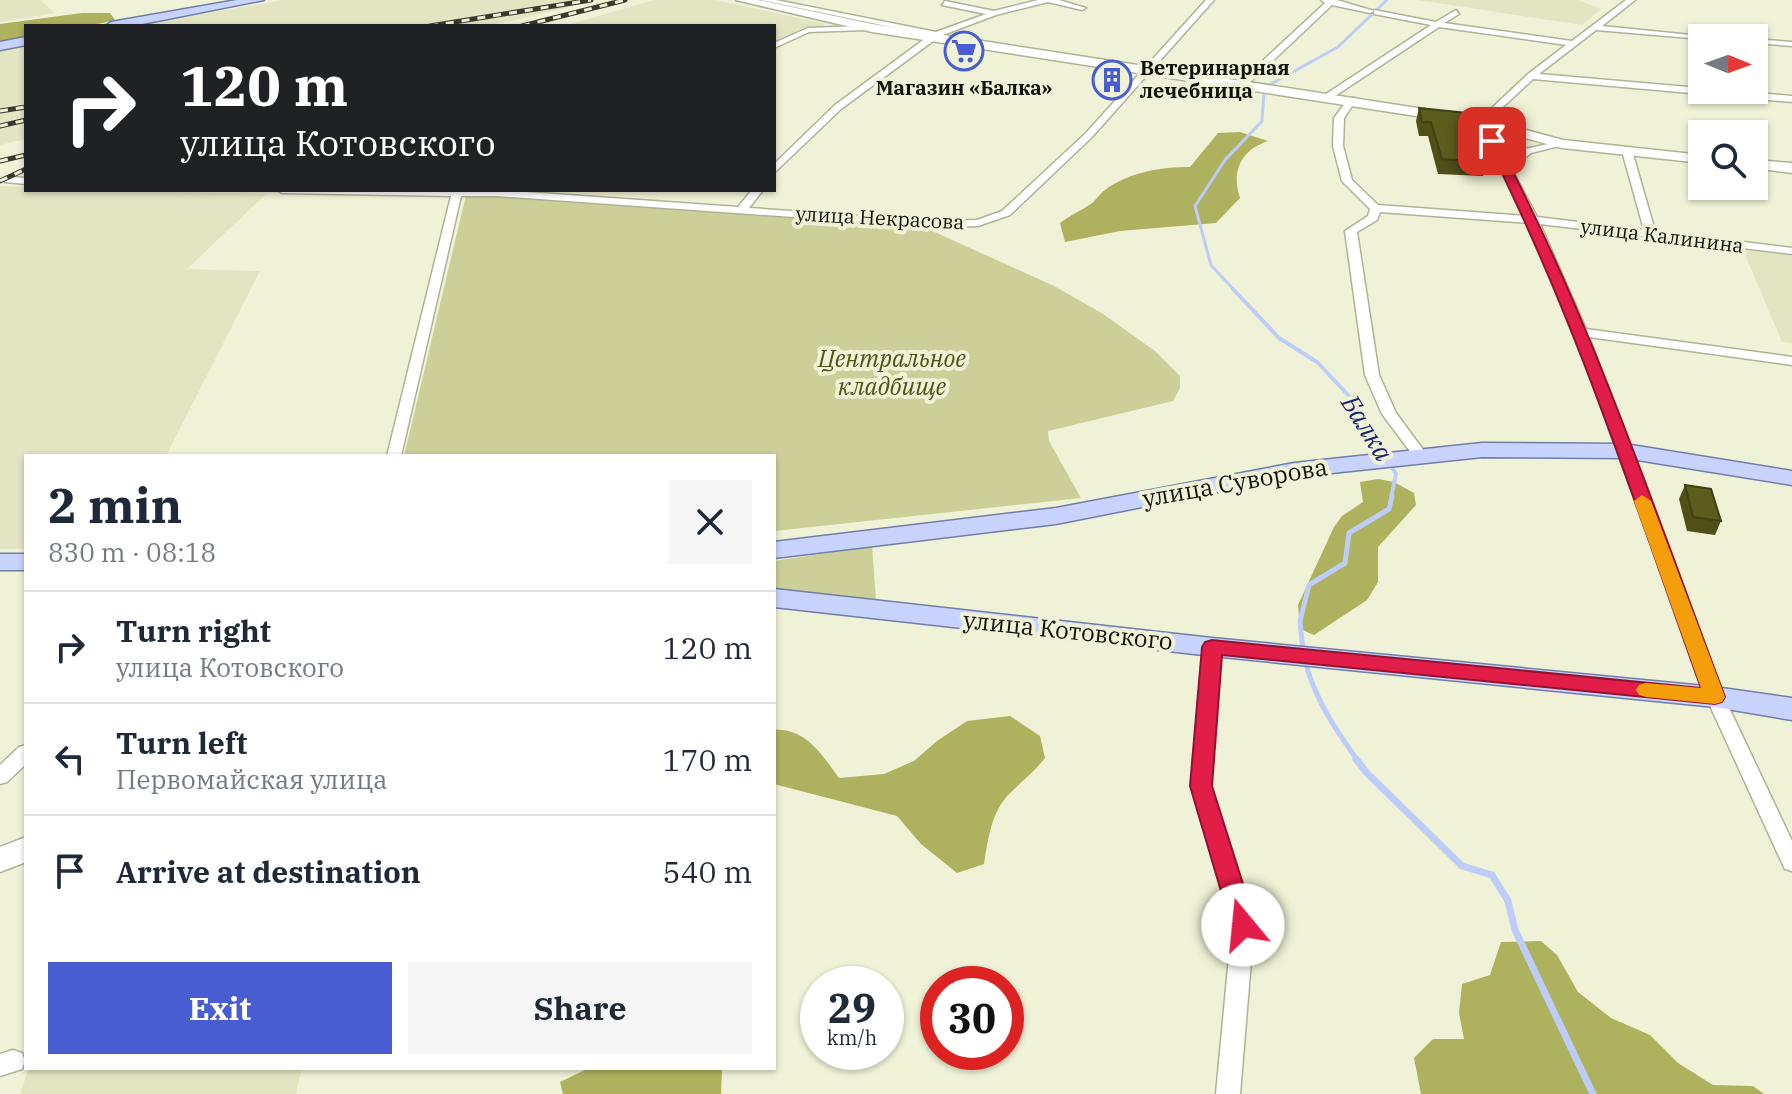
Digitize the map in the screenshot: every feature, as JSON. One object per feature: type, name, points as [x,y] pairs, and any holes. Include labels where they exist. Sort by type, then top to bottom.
[{"type":"main road","points":[[122,24],[258,0]]},
{"type":"main road","points":[[742,0],[872,28],[1482,122],[1562,144],[1688,158]]},
{"type":"main road","points":[[0,46],[24,41]]},
{"type":"main road","points":[[1768,165],[1792,168]]},
{"type":"main road","name":"улица Суворова","points":[[776,550],[1056,516],[1294,470],[1482,450],[1625,451],[1792,478]]},
{"type":"main road","points":[[0,562],[24,562]]},
{"type":"main road","name":"улица Котовского","points":[[776,600],[1715,697],[1792,709]]},
{"type":"main road","points":[[0,860],[24,850]]},
{"type":"street","points":[[765,0],[933,36]]},
{"type":"street","points":[[779,3],[791,0]]},
{"type":"street","points":[[776,168],[838,107],[933,36],[994,13],[1048,0],[1082,8]]},
{"type":"street","name":"улица Некрасова","points":[[416,192],[499,192],[935,224],[978,223],[1006,213],[1089,135],[1209,0]]},
{"type":"street","points":[[1318,0],[1436,25],[1575,44]]},
{"type":"street","points":[[1631,0],[1531,76],[1482,122],[1533,220],[1625,451],[1715,697],[1792,863]]},
{"type":"street","points":[[1243,84],[1331,1]]},
{"type":"street","points":[[945,3],[994,13]]},
{"type":"street","points":[[1329,96],[1456,12]]},
{"type":"street","points":[[776,45],[808,30],[872,28]]},
{"type":"street","points":[[1596,28],[1688,36]]},
{"type":"street","points":[[1768,42],[1792,44]]},
{"type":"street","points":[[1531,76],[1792,99]]},
{"type":"street","points":[[1352,100],[1339,118],[1338,146],[1347,181],[1375,208],[1373,218],[1351,231],[1372,375],[1389,414],[1420,455]]},
{"type":"street","points":[[1505,168],[1528,151],[1562,144]]},
{"type":"street","points":[[1627,151],[1651,236]]},
{"type":"street","points":[[9,180],[24,181]]},
{"type":"street","points":[[602,201],[612,192]]},
{"type":"street","points":[[741,210],[756,192]]},
{"type":"street","points":[[394,454],[457,193]]},
{"type":"street","name":"улица Калинина","points":[[1375,208],[1533,220],[1792,251]]},
{"type":"street","points":[[1578,332],[1792,361]]},
{"type":"street","points":[[1212,647],[1201,786],[1243,925],[1228,1094]]},
{"type":"street","points":[[0,777],[14,756]]},
{"type":"shaded area","points":[[0,0],[40,0],[55,13],[0,22]]},
{"type":"shaded area","points":[[283,0],[584,0],[561,4],[566,8],[497,24],[145,24]]},
{"type":"shaded area","points":[[654,0],[716,0],[826,24],[776,44],[776,24],[571,24]]},
{"type":"shaded area","points":[[1418,0],[1578,0],[1601,9],[1582,25]]},
{"type":"shaded area","points":[[24,45],[24,139],[0,145],[0,49]]},
{"type":"shaded area","points":[[0,186],[24,187],[24,192],[266,194],[187,269],[260,271],[167,454],[24,454],[24,549],[0,549]]},
{"type":"shaded area","points":[[1743,250],[1792,255],[1792,343],[1782,342]]},
{"type":"shaded area","points":[[28,1070],[302,1070],[296,1094],[20,1094]]},
{"type":"green space","points":[[82,13],[110,13],[115,20],[98,24],[24,24],[24,37],[0,42],[0,24]]},
{"type":"green space","points":[[1240,132],[1268,141],[1251,150],[1240,163],[1237,179],[1240,198],[1216,223],[1120,231],[1065,242],[1060,223],[1092,203],[1114,184],[1146,172],[1190,167],[1218,133]]},
{"type":"green space","name":"Центральное кладбище","points":[[466,195],[917,224],[1054,286],[1103,314],[1155,351],[1180,376],[1180,388],[1173,401],[1048,431],[1049,441],[1081,498],[776,531],[776,454],[404,454]]},
{"type":"green space","points":[[1378,479],[1394,482],[1414,493],[1416,505],[1378,547],[1378,582],[1367,600],[1314,635],[1300,629],[1298,605],[1334,527],[1342,516],[1363,502],[1360,482]]},
{"type":"green space","points":[[872,546],[876,599],[776,591],[776,561]]},
{"type":"green space","points":[[1010,716],[1040,736],[1045,758],[998,809],[984,864],[957,873],[921,844],[897,816],[776,785],[776,730],[785,730],[804,738],[820,752],[839,778],[884,774],[914,761],[967,721]]},
{"type":"green space","points":[[1541,941],[1557,955],[1578,992],[1611,1018],[1650,1035],[1678,1063],[1713,1085],[1753,1086],[1764,1094],[1421,1094],[1414,1058],[1433,1039],[1464,1039],[1459,1013],[1462,984],[1490,975],[1501,942]]},
{"type":"green space","points":[[585,1070],[722,1070],[721,1094],[563,1094],[560,1082]]},
{"type":"building","points":[[1419,108],[1467,113],[1487,162],[1442,159],[1431,122],[1422,122]]},
{"type":"building","points":[[1685,485],[1711,489],[1721,521],[1693,517]]},
{"type":"waterway","name":"Балка","points":[[1235,291],[1211,265],[1195,206],[1225,160],[1262,121],[1264,93],[1271,84],[1338,47],[1387,0]]},
{"type":"waterway","name":"Балка","points":[[1233,289],[1279,338],[1317,362],[1350,397],[1396,474],[1391,498]]},
{"type":"waterway","name":"Балка","points":[[1303,651],[1300,621],[1309,585],[1345,563],[1349,533],[1389,509],[1392,496]]},
{"type":"waterway","name":"Балка","points":[[1305,661],[1327,713],[1358,761]]},
{"type":"waterway","name":"Балка","points":[[1356,759],[1462,866],[1492,875],[1508,901],[1515,930],[1593,1094]]},
{"type":"railway","points":[[442,24],[591,0]]},
{"type":"railway","points":[[530,24],[625,0]]},
{"type":"railway","points":[[0,111],[24,107]]},
{"type":"railway","points":[[0,126],[24,120]]},
{"type":"railway","points":[[0,161],[24,155]]},
{"type":"railway","points":[[0,181],[24,170]]},
{"type":"slow traffic","points":[[1642,501],[1715,697],[1646,690]]},
{"type":"place","name":"Магазин «Балка»","points":[[964,51]]},
{"type":"place","name":"Ветеринарная лечебница","points":[[1112,80]]},
{"type":"route","points":[[1243,925],[1201,786],[1212,647],[1715,697],[1570,304],[1533,220],[1492,141]]}]
